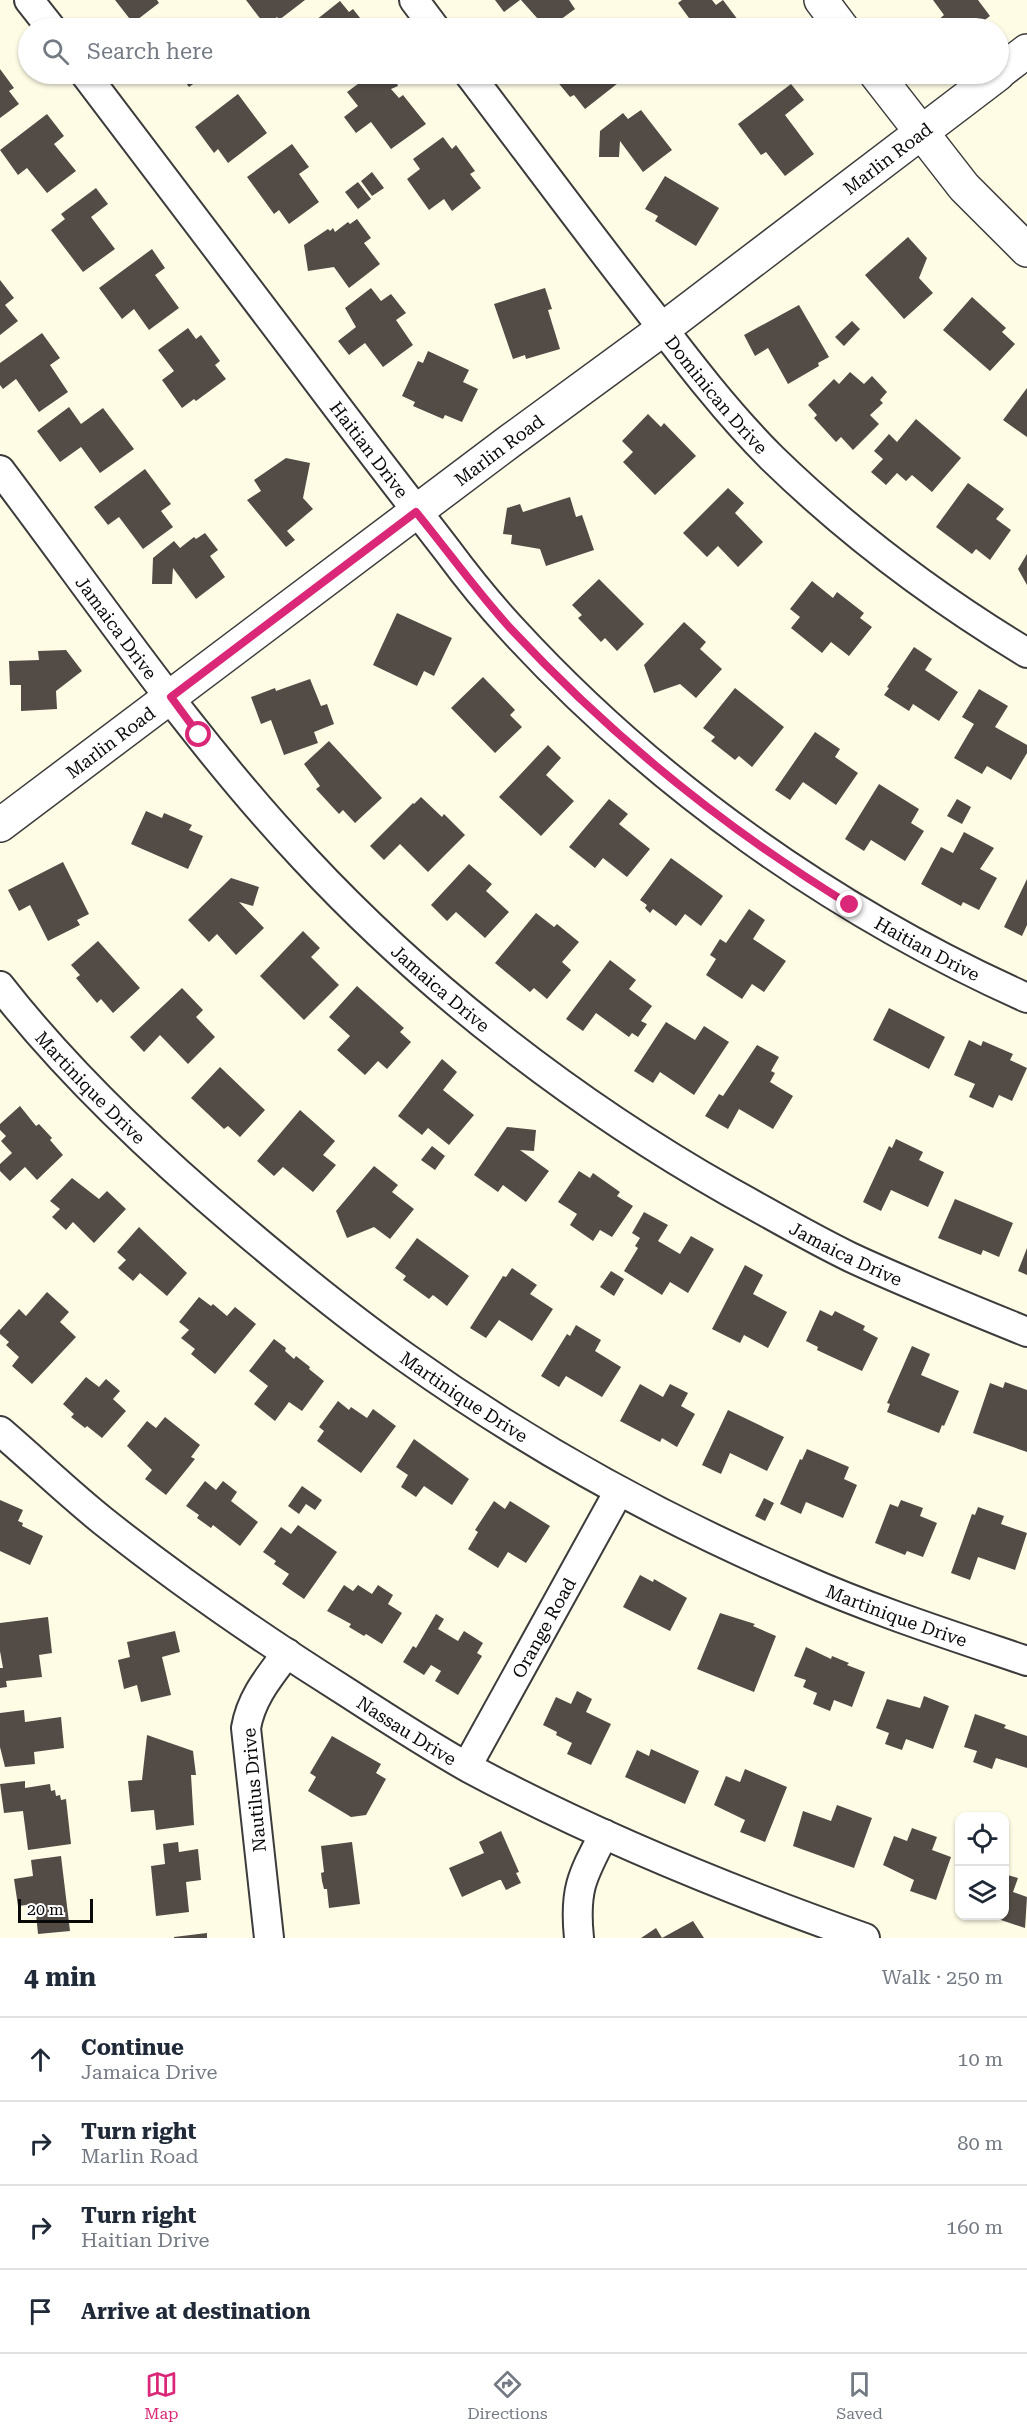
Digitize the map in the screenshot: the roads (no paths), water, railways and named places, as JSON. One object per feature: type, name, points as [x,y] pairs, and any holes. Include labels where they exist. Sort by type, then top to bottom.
[{"type":"street","points":[[29,0],[43,18]]},
{"type":"street","points":[[414,0],[428,18]]},
{"type":"street","points":[[820,0],[834,18]]},
{"type":"street","name":"Marlin Road","points":[[1009,65],[1027,51]]},
{"type":"street","name":"Haitian Drive","points":[[93,84],[416,512],[495,610],[529,647],[600,716],[711,811],[815,883],[874,920],[968,970],[1027,998]]},
{"type":"street","name":"Dominican Drive","points":[[477,84],[694,370],[772,457],[888,558],[961,611],[1027,653]]},
{"type":"street","points":[[884,84],[964,187],[1027,250]]},
{"type":"street","name":"Marlin Road","points":[[0,825],[663,329],[984,84]]},
{"type":"street","name":"Jamaica Drive","points":[[0,470],[171,697],[282,833],[330,884],[437,984],[529,1059],[627,1128],[698,1174],[760,1210],[850,1257],[1027,1332]]},
{"type":"street","name":"Martinique Drive","points":[[0,986],[53,1047],[150,1146],[211,1202],[336,1305],[439,1380],[547,1449],[619,1491],[734,1548],[814,1585],[1027,1661]]},
{"type":"street","name":"Nassau Drive","points":[[0,1431],[70,1494],[143,1552],[287,1653],[410,1733],[467,1766],[604,1834],[726,1887],[865,1938]]},
{"type":"street","name":"Orange Road","points":[[467,1766],[619,1491]]},
{"type":"street","name":"Nautilus Drive","points":[[269,1938],[246,1728],[254,1700],[287,1653]]},
{"type":"street","points":[[579,1938],[576,1900],[578,1889],[582,1875],[604,1834]]}]
